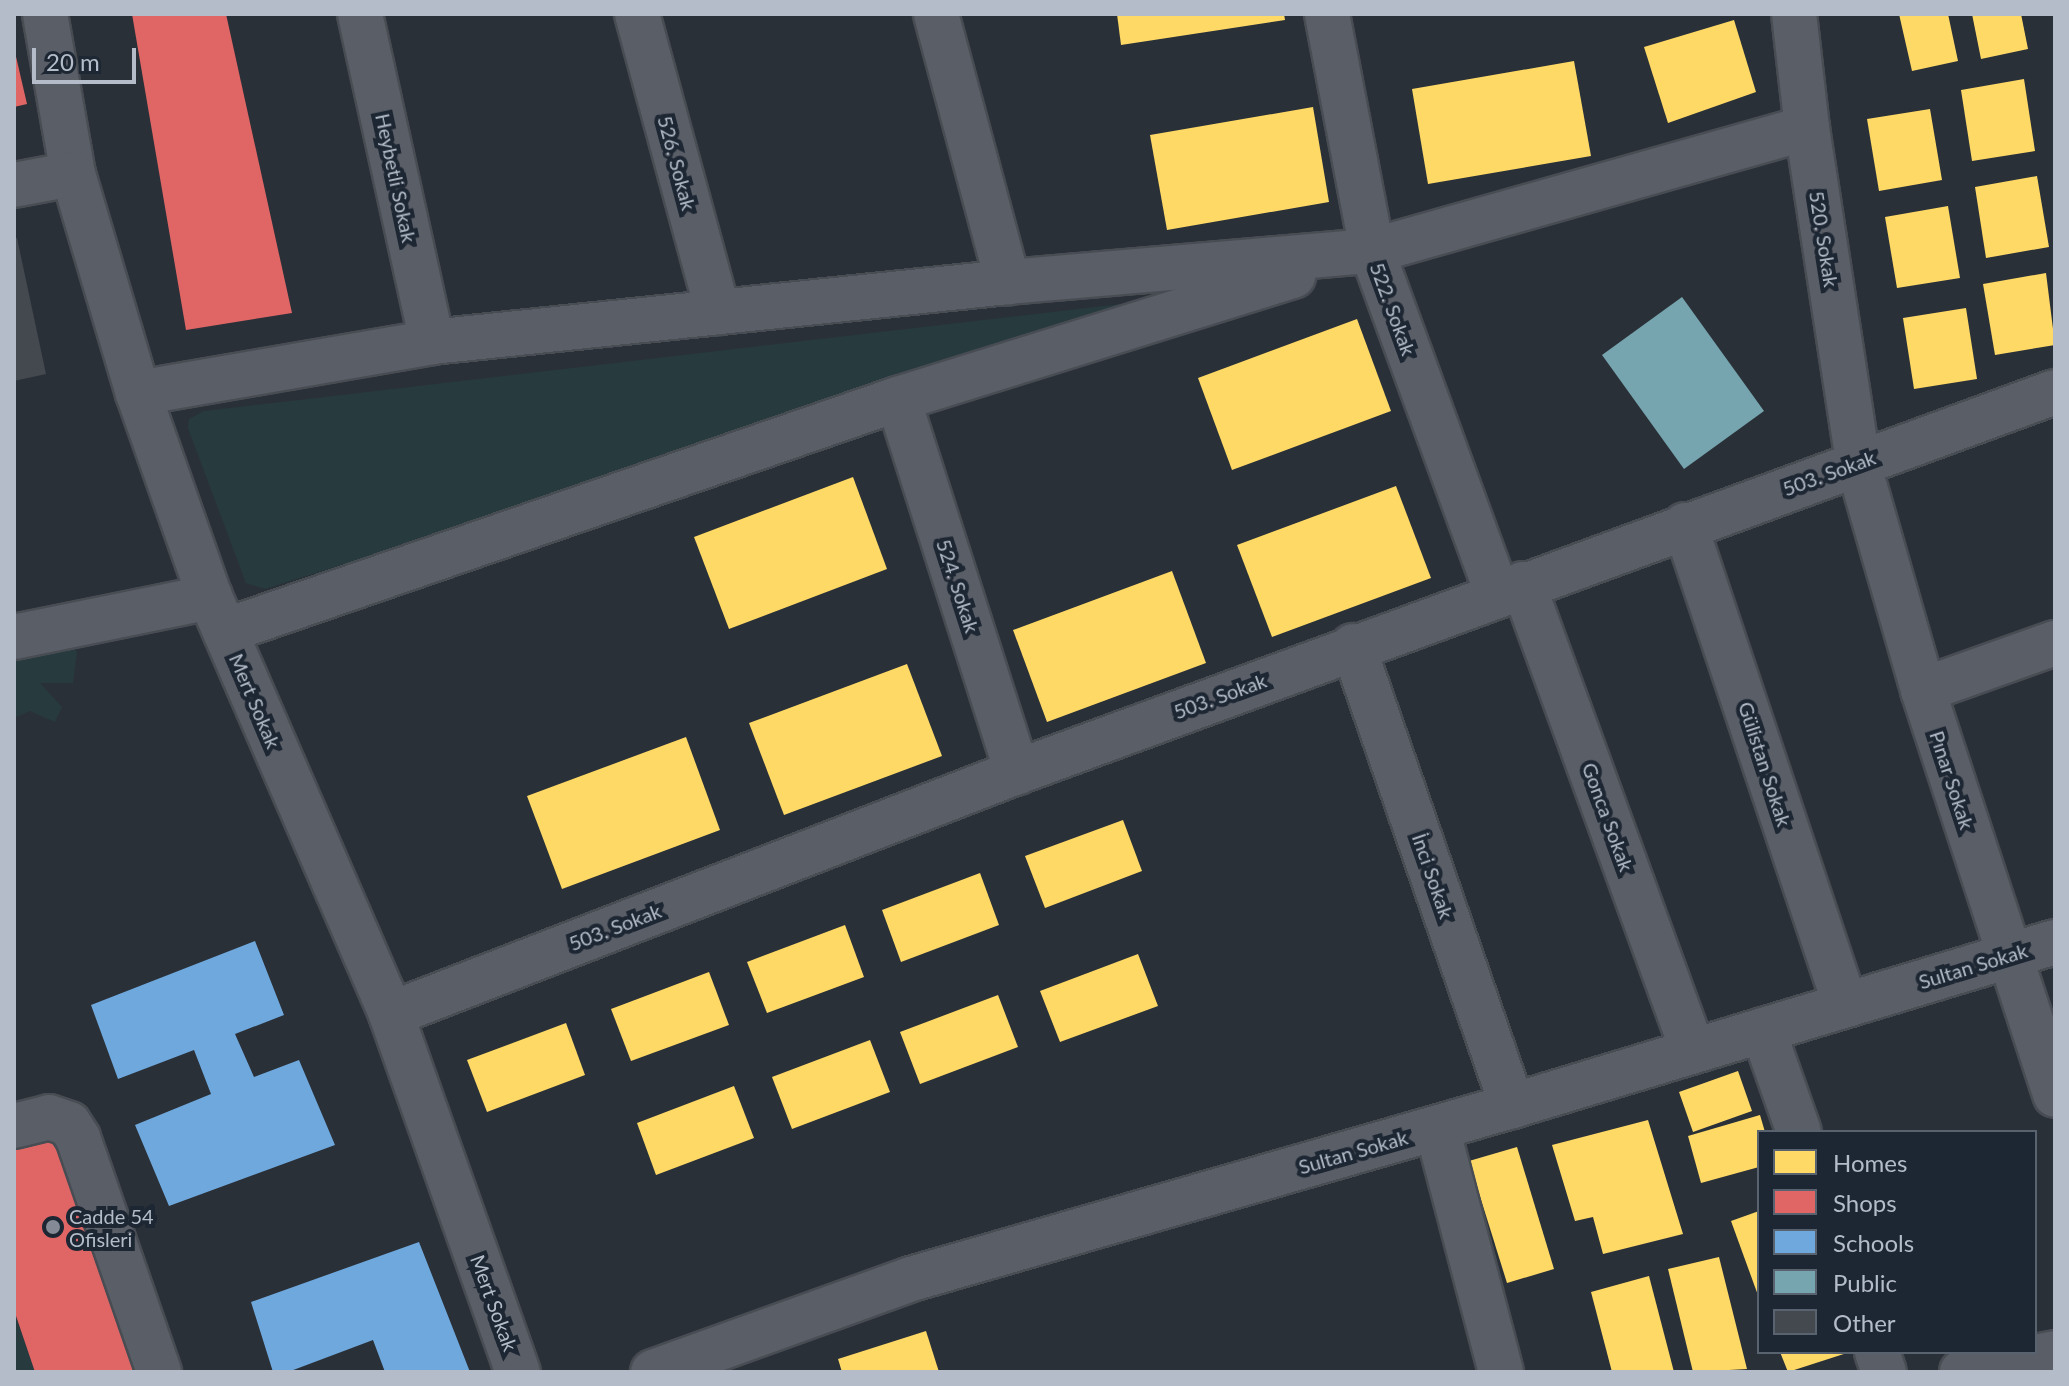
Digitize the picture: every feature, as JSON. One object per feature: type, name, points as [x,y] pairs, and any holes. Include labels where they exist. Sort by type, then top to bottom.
[{"type":"street","name":"Mert Sokak","points":[[45,14],[73,174],[138,393],[218,614],[391,1014],[518,1372]]},
{"type":"street","name":"Heybetli Sokak","points":[[360,14],[432,342]]},
{"type":"street","name":"526. Sokak","points":[[637,14],[718,312]]},
{"type":"street","points":[[936,14],[1008,282]]},
{"type":"street","name":"522. Sokak","points":[[1327,14],[1372,251],[1510,588]]},
{"type":"street","name":"520. Sokak","points":[[1794,14],[1807,128],[1858,463]]},
{"type":"street","points":[[14,637],[218,614],[1372,251],[1807,128]]},
{"type":"street","points":[[14,185],[73,174]]},
{"type":"street","points":[[138,393],[432,342],[1008,282],[1372,251]]},
{"type":"street","name":"503. Sokak","points":[[391,1014],[1353,646],[2055,392]]},
{"type":"street","name":"524. Sokak","points":[[898,399],[1017,772]]},
{"type":"street","name":"Pınar Sokak","points":[[1858,463],[1923,690],[2055,1095]]},
{"type":"street","name":"Gülistan Sokak","points":[[1685,525],[1845,1004]]},
{"type":"street","name":"Gonca Sokak","points":[[1510,588],[1693,1051]]},
{"type":"street","points":[[1923,690],[2055,643]]},
{"type":"street","name":"İnci Sokak","points":[[1353,646],[1512,1106]]},
{"type":"street","name":"Sultan Sokak","points":[[653,1372],[911,1279],[1512,1106],[2055,942]]},
{"type":"street","points":[[1763,1030],[1798,1130]]},
{"type":"street","points":[[14,1126],[49,1117],[69,1124],[78,1138],[159,1372]]},
{"type":"street","points":[[1437,1128],[1501,1372]]},
{"type":"street","points":[[1977,1370],[2055,1353]]},
{"type":"green space","points":[[1137,303],[1139,314],[265,589],[246,583],[188,428],[189,419],[204,411]]},
{"type":"green space","points":[[59,634],[77,652],[73,683],[40,683],[62,707],[55,722],[30,711],[14,718],[14,639]]},
{"type":"green space","points":[[14,1310],[35,1372],[14,1372]]},
{"type":"building: Homes","points":[[1117,14],[1284,14],[1285,20],[1121,45]]},
{"type":"building: Homes","points":[[1899,14],[1948,14],[1958,61],[1912,71]]},
{"type":"building: Homes","points":[[1972,14],[2021,14],[2028,49],[1981,59]]},
{"type":"building: Homes","points":[[1734,20],[1756,92],[1668,123],[1644,47]]},
{"type":"building: Homes","points":[[1574,61],[1591,156],[1428,184],[1412,89]]},
{"type":"building: Homes","points":[[2024,79],[2035,151],[1972,161],[1961,90]]},
{"type":"building: Homes","points":[[1313,107],[1329,202],[1167,230],[1150,135]]},
{"type":"building: Homes","points":[[1930,109],[1942,180],[1879,191],[1867,119]]},
{"type":"building: Homes","points":[[2037,176],[2049,247],[1986,258],[1975,187]]},
{"type":"building: Homes","points":[[1948,206],[1960,278],[1897,288],[1885,217]]},
{"type":"building: Homes","points":[[2046,273],[2055,345],[1995,355],[1983,284]]},
{"type":"building: Homes","points":[[1966,308],[1977,379],[1914,389],[1903,318]]},
{"type":"building: Homes","points":[[1357,319],[1391,411],[1232,470],[1198,378]]},
{"type":"building: Homes","points":[[853,477],[887,569],[729,629],[694,537]]},
{"type":"building: Homes","points":[[1396,486],[1431,578],[1272,637],[1237,545]]},
{"type":"building: Homes","points":[[1172,571],[1206,663],[1047,722],[1013,630]]},
{"type":"building: Homes","points":[[907,664],[942,756],[784,815],[749,723]]},
{"type":"building: Homes","points":[[686,737],[720,830],[562,889],[527,796]]},
{"type":"building: Homes","points":[[1123,820],[1142,871],[1045,908],[1025,856]]},
{"type":"building: Homes","points":[[980,873],[999,925],[901,962],[882,910]]},
{"type":"building: Homes","points":[[845,925],[864,977],[767,1013],[747,962]]},
{"type":"building: Homes","points":[[1138,954],[1158,1006],[1060,1042],[1040,991]]},
{"type":"building: Homes","points":[[709,972],[729,1025],[631,1061],[611,1009]]},
{"type":"building: Homes","points":[[998,995],[1018,1047],[920,1084],[900,1032]]},
{"type":"building: Homes","points":[[566,1023],[585,1075],[487,1112],[467,1060]]},
{"type":"building: Homes","points":[[870,1040],[890,1092],[792,1129],[772,1077]]},
{"type":"building: Homes","points":[[1738,1071],[1752,1111],[1693,1132],[1679,1092]]},
{"type":"building: Homes","points":[[734,1086],[754,1138],[656,1175],[637,1123]]},
{"type":"building: Homes","points":[[1760,1115],[1764,1130],[1757,1130],[1757,1168],[1701,1183],[1688,1136]]},
{"type":"building: Homes","points":[[1648,1120],[1683,1234],[1603,1254],[1593,1217],[1575,1221],[1552,1145]]},
{"type":"building: Homes","points":[[1517,1147],[1554,1269],[1507,1283],[1469,1161]]},
{"type":"building: Homes","points":[[1757,1212],[1757,1292],[1731,1221]]},
{"type":"building: Homes","points":[[1719,1257],[1747,1369],[1693,1372],[1668,1269]]},
{"type":"building: Homes","points":[[1649,1276],[1674,1372],[1612,1372],[1591,1292]]},
{"type":"building: Homes","points":[[926,1331],[939,1372],[842,1372],[838,1359]]},
{"type":"building: Homes","points":[[1781,1354],[1844,1354],[1788,1372]]},
{"type":"building: Shops","points":[[132,14],[226,14],[292,313],[186,330]]},
{"type":"building: Shops","points":[[14,48],[27,104],[14,107]]},
{"type":"building: Shops","name":"Cadde 54 Ofisleri","points":[[59,1129],[143,1372],[35,1372],[14,1310],[14,1144]]},
{"type":"building: Schools","points":[[255,941],[284,1015],[235,1034],[254,1077],[299,1060],[335,1145],[169,1206],[135,1125],[211,1094],[194,1050],[118,1079],[91,1005]]},
{"type":"building: Schools","points":[[419,1242],[470,1372],[385,1372],[373,1340],[288,1372],[273,1372],[251,1302]]},
{"type":"building: Public","points":[[1682,297],[1764,411],[1684,469],[1602,355]]},
{"type":"building: Other","points":[[17,238],[46,374],[14,381],[14,239]]},
{"type":"place","name":"Cadde 54 Ofisleri","points":[[53,1227]]}]
